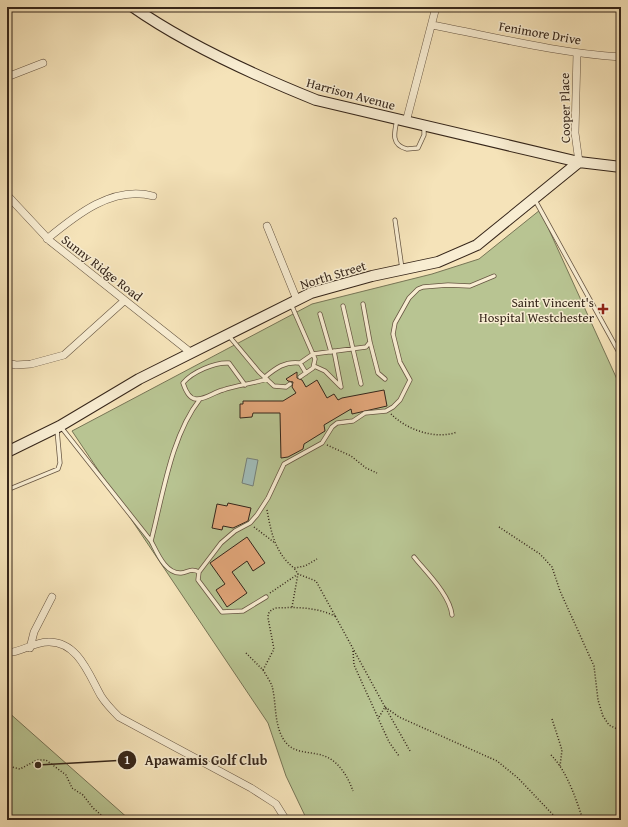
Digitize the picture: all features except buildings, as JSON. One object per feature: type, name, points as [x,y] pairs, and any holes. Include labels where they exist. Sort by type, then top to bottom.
[{"type":"street","name":"Harrison Avenue","points":[[133,7],[163,27],[279,85],[316,100],[579,162]]},
{"type":"street","points":[[401,121],[432,25],[436,7]]},
{"type":"street","name":"Fenimore Drive","points":[[432,25],[534,46],[576,53],[621,57]]},
{"type":"street","name":"Cooper Place","points":[[576,53],[575,133],[579,162]]},
{"type":"street","points":[[7,77],[43,63]]},
{"type":"street","points":[[579,162],[621,167]]},
{"type":"street","name":"North Street","points":[[7,452],[58,427],[139,379],[190,352],[311,293],[438,262],[477,245],[579,162]]},
{"type":"street","points":[[47,239],[78,215],[108,199],[130,194],[146,194],[153,196]]},
{"type":"street","name":"Sunny Ridge Road","points":[[7,195],[47,239],[190,352]]},
{"type":"street","points":[[267,226],[293,301]]},
{"type":"street","points":[[7,363],[16,365],[31,364],[64,355],[124,301]]},
{"type":"street","points":[[30,648],[34,632],[52,597]]},
{"type":"street","points":[[7,653],[30,648],[42,642],[57,642],[68,648],[84,663],[110,709],[119,717],[251,788],[276,804],[286,820]]},
{"type":"lane","points":[[401,121],[394,136],[396,142],[407,149],[418,148],[424,135],[424,126]]},
{"type":"lane","points":[[534,198],[621,356]]},
{"type":"lane","points":[[394,220],[402,270]]},
{"type":"lane","points":[[266,597],[243,611],[222,612],[198,580],[199,572],[221,543],[235,531],[250,523],[266,502],[284,464],[322,443],[332,427],[337,423],[353,421],[359,416],[370,412],[389,410],[400,400],[410,380],[400,362],[393,334],[395,323],[409,298],[418,289],[423,287],[448,285],[470,286],[494,276]]},
{"type":"lane","points":[[293,301],[315,359],[314,366],[300,377]]},
{"type":"lane","points":[[363,304],[370,342],[378,373],[385,379]]},
{"type":"lane","points":[[343,306],[361,384]]},
{"type":"lane","points":[[314,366],[325,371],[340,387],[332,352],[320,314]]},
{"type":"lane","points":[[227,334],[242,354],[274,386],[286,387],[290,384]]},
{"type":"lane","points":[[245,385],[229,363],[216,364],[187,378],[183,383],[190,396],[195,399],[200,399],[223,390],[245,385],[266,378],[278,366],[290,362],[300,363],[313,354],[366,347],[370,342]]},
{"type":"lane","points":[[300,363],[306,373]]},
{"type":"lane","points":[[151,541],[181,432],[193,408],[200,399]]},
{"type":"lane","points":[[7,490],[58,469],[60,463],[58,427]]},
{"type":"lane","points":[[58,427],[151,541],[167,568],[180,573],[191,570],[199,572]]},
{"type":"lane","points":[[414,557],[449,603],[452,615]]},
{"type":"path","points":[[389,410],[397,419],[423,432],[445,436],[457,432]]},
{"type":"path","points":[[322,443],[351,456],[366,468],[377,473]]},
{"type":"path","points":[[266,502],[275,544],[284,559],[298,574],[316,581],[410,751]]},
{"type":"path","points":[[250,523],[275,544]]},
{"type":"path","points":[[499,527],[540,554],[552,567],[560,591],[594,666],[598,683],[598,700],[603,716],[609,725],[621,732]]},
{"type":"path","points":[[294,568],[305,566],[317,559]]},
{"type":"path","points":[[266,597],[298,574]]},
{"type":"path","points":[[292,607],[298,574]]},
{"type":"path","points":[[263,670],[274,649],[268,613],[275,608],[292,607],[322,611],[337,617]]},
{"type":"path","points":[[353,649],[354,665],[392,748],[399,756]]},
{"type":"path","points":[[246,652],[263,670],[271,683],[279,728],[286,743],[299,751],[324,756],[337,764],[346,774],[353,791]]},
{"type":"path","points":[[379,717],[385,707]]},
{"type":"path","points":[[385,707],[400,717],[497,761],[518,778],[558,820]]},
{"type":"path","points":[[552,719],[562,750],[560,766]]},
{"type":"path","points":[[551,755],[560,766],[577,802],[583,820]]},
{"type":"path","points":[[7,766],[20,769],[37,760],[46,760],[66,775],[72,788],[83,795],[93,808],[107,820]]},
{"type":"green space","points":[[540,210],[621,388],[621,820],[307,820],[286,776],[268,723],[72,431],[312,304],[432,274],[479,259]]},
{"type":"green space","points":[[7,711],[130,820],[7,820]]},
{"type":"water","points":[[247,458],[258,460],[253,486],[242,483]]},
{"type":"place","name":"Saint Vincent's Hospital Westchester","points":[[603,309]]},
{"type":"place","name":"Apawamis Golf Club","points":[[38,765]]}]
